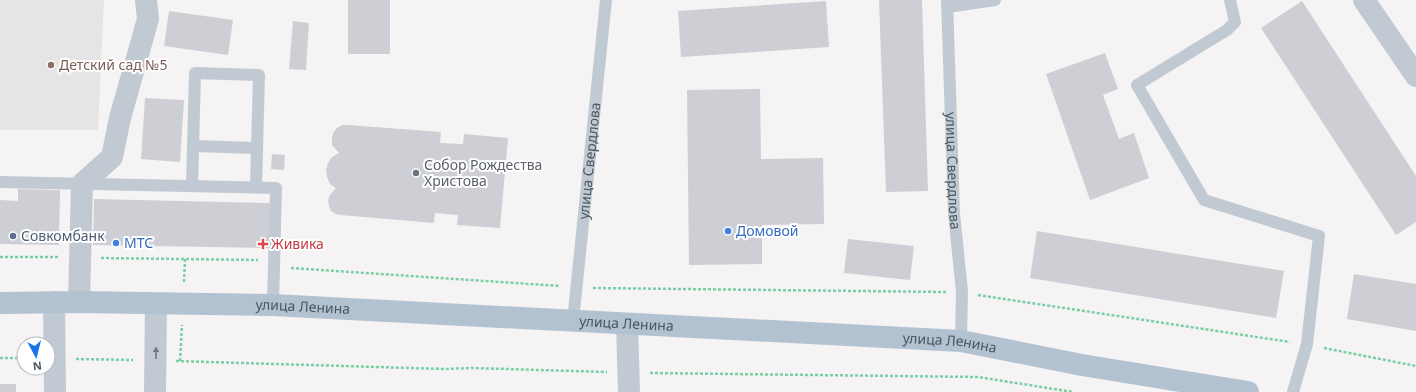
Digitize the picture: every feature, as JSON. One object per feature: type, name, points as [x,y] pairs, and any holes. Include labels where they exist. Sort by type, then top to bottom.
[{"type":"main road","name":"улица Ленина","points":[[0,303],[79,302],[273,305],[961,341],[1205,388],[1248,392]]},
{"type":"street","points":[[79,302],[82,184],[112,157],[120,118],[148,19],[146,0]]},
{"type":"street","points":[[1364,0],[1416,76]]},
{"type":"street","points":[[54,302],[55,336]]},
{"type":"street","points":[[155,392],[156,304]]},
{"type":"street","points":[[627,324],[629,382]]},
{"type":"street","points":[[55,376],[55,392]]},
{"type":"lane","name":"улица Свердлова","points":[[573,321],[606,0]]},
{"type":"lane","points":[[947,4],[995,0]]},
{"type":"lane","points":[[1230,0],[1235,22],[1227,30],[1137,85],[1204,200],[1319,236],[1307,344],[1293,392]]},
{"type":"lane","name":"улица Свердлова","points":[[947,4],[954,212],[962,292],[961,341]]},
{"type":"lane","points":[[192,186],[195,73],[259,75],[256,188]]},
{"type":"lane","points":[[193,146],[257,148]]},
{"type":"lane","points":[[0,182],[276,188],[273,305]]},
{"type":"path","points":[[0,257],[274,260],[286,267],[576,287],[962,292],[1307,344],[1416,366]]},
{"type":"path","points":[[0,358],[16,358]]},
{"type":"path","points":[[56,358],[444,369],[472,368],[629,382],[978,377],[1073,392]]},
{"type":"shaded area","name":"Детский сад №5","points":[[0,0],[104,0],[98,130],[0,130]]},
{"type":"building","points":[[348,0],[390,0],[390,54],[348,54]]},
{"type":"building","points":[[879,0],[922,0],[928,191],[886,192]]},
{"type":"building","points":[[826,1],[829,47],[681,57],[678,11]]},
{"type":"building","points":[[1302,1],[1416,176],[1416,222],[1396,235],[1261,28]]},
{"type":"building","points":[[169,11],[233,20],[228,55],[164,46]]},
{"type":"building","points":[[293,21],[309,23],[306,70],[289,69]]},
{"type":"building","points":[[1105,53],[1118,89],[1103,95],[1119,139],[1134,133],[1149,178],[1090,200],[1046,74]]},
{"type":"building","points":[[760,89],[761,159],[823,158],[824,224],[762,225],[762,264],[689,265],[687,90]]},
{"type":"building","points":[[145,98],[184,100],[180,162],[141,159]]},
{"type":"building","name":"Собор Рождества Христова","points":[[342,125],[441,132],[440,143],[463,144],[464,134],[508,138],[500,228],[457,225],[458,215],[435,213],[434,223],[341,215],[331,211],[328,200],[336,188],[330,184],[326,170],[332,157],[339,153],[332,145],[332,139],[333,133]]},
{"type":"building","points":[[272,154],[285,155],[284,170],[271,169]]},
{"type":"building","points":[[18,189],[60,190],[59,245],[0,244],[0,200],[18,201]]},
{"type":"building","points":[[94,199],[270,203],[269,248],[93,245]]},
{"type":"building","points":[[1037,231],[1284,271],[1276,318],[1030,278]]},
{"type":"building","points":[[848,239],[914,246],[910,280],[844,273]]},
{"type":"building","points":[[1354,274],[1416,284],[1416,331],[1347,319]]},
{"type":"building","points":[[0,384],[16,384],[16,392],[0,392]]},
{"type":"place","name":"Детский сад №5","points":[[51,65]]},
{"type":"place","name":"Собор Рождества Христова","points":[[416,173]]},
{"type":"place","name":"Домовой","points":[[728,231]]},
{"type":"place","name":"Совкомбанк","points":[[13,236]]},
{"type":"place","name":"МТС","points":[[116,243]]},
{"type":"place","name":"Живика","points":[[263,244]]}]
